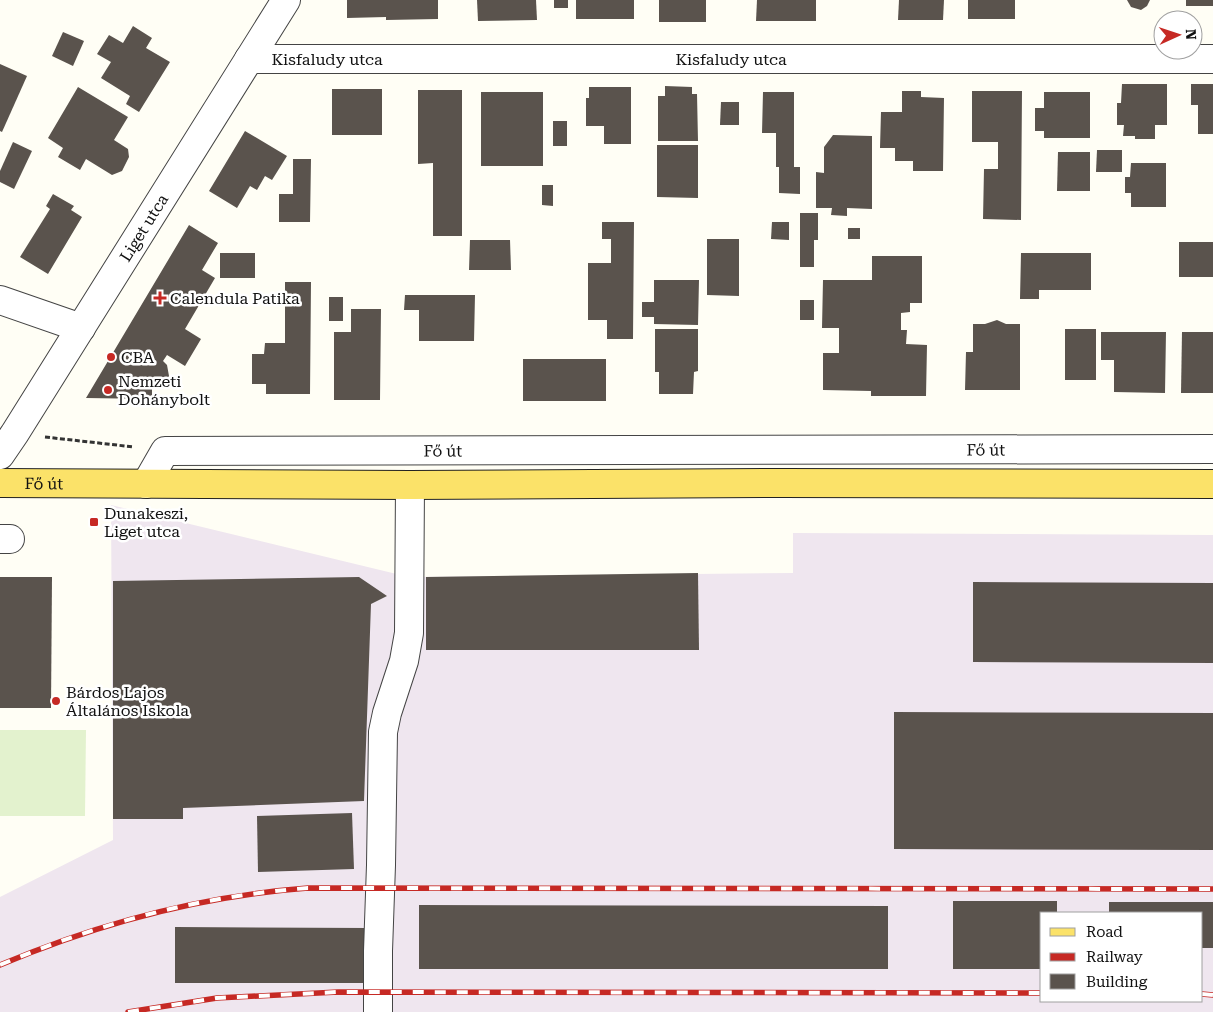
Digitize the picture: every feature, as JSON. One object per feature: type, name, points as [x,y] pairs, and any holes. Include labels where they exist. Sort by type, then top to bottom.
[{"type":"main road","name":"Fő út","points":[[0,483],[410,485],[759,483],[1213,484]]},
{"type":"street","name":"Liget utca","points":[[8,444],[286,0]]},
{"type":"street","name":"Kisfaludy utca","points":[[249,59],[1213,59]]},
{"type":"street","points":[[0,300],[81,328]]},
{"type":"street","points":[[759,449],[759,483]]},
{"type":"street","name":"Fő út","points":[[165,451],[1213,449]]},
{"type":"street","points":[[146,484],[165,451]]},
{"type":"street","points":[[378,1012],[383,732],[387,713],[404,661],[409,633],[410,485]]},
{"type":"path","points":[[8,444],[165,451]]},
{"type":"shaded area","points":[[111,505],[409,577],[793,573],[793,533],[1213,535],[1213,1012],[0,1012],[0,897],[113,840]]},
{"type":"green space","points":[[0,730],[86,730],[85,816],[0,816]]},
{"type":"building","points":[[347,0],[438,0],[438,19],[386,20],[386,17],[347,18]]},
{"type":"building","points":[[477,0],[536,0],[537,20],[478,21]]},
{"type":"building","points":[[554,0],[568,0],[568,8],[554,8]]},
{"type":"building","points":[[576,0],[634,0],[634,19],[576,19]]},
{"type":"building","points":[[659,0],[706,0],[706,22],[659,22]]},
{"type":"building","points":[[757,0],[816,0],[816,21],[756,21]]},
{"type":"building","points":[[899,0],[944,0],[943,20],[898,20]]},
{"type":"building","points":[[968,0],[1015,0],[1015,19],[968,19]]},
{"type":"building","points":[[1127,0],[1150,0],[1147,6],[1141,10],[1131,7]]},
{"type":"building","points":[[1186,0],[1213,0],[1213,6],[1186,6]]},
{"type":"building","points":[[133,26],[152,38],[146,48],[170,62],[139,112],[126,104],[130,96],[101,78],[111,62],[97,54],[109,35],[123,43]]},
{"type":"building","points":[[63,32],[84,41],[73,66],[52,56]]},
{"type":"building","points":[[0,64],[27,76],[2,132],[0,131]]},
{"type":"building","points":[[1122,84],[1167,84],[1167,125],[1155,125],[1155,139],[1135,139],[1135,136],[1123,136],[1124,125],[1117,125],[1117,103],[1121,103]]},
{"type":"building","points":[[1191,84],[1213,84],[1213,134],[1198,134],[1198,105],[1191,105]]},
{"type":"building","points":[[665,86],[692,87],[692,94],[697,94],[698,141],[658,141],[658,96],[665,96]]},
{"type":"building","points":[[78,87],[128,117],[114,140],[128,149],[129,157],[122,171],[112,175],[86,159],[80,170],[58,157],[63,148],[48,138]]},
{"type":"building","points":[[589,87],[631,87],[631,144],[604,144],[604,126],[586,126],[586,98],[589,98]]},
{"type":"building","points":[[332,89],[382,89],[382,135],[332,135]]},
{"type":"building","points":[[418,90],[462,90],[462,236],[433,236],[433,163],[418,164]]},
{"type":"building","points":[[902,91],[921,91],[921,97],[944,98],[943,171],[913,171],[913,161],[895,161],[895,148],[880,148],[881,112],[902,112]]},
{"type":"building","points":[[972,91],[1022,91],[1021,220],[983,219],[984,169],[998,169],[998,142],[972,142]]},
{"type":"building","points":[[481,92],[543,92],[543,166],[481,166]]},
{"type":"building","points":[[763,92],[794,92],[794,167],[800,167],[800,194],[779,193],[779,167],[776,167],[776,133],[762,133]]},
{"type":"building","points":[[1044,92],[1090,92],[1090,138],[1044,138],[1044,131],[1035,131],[1035,108],[1044,108]]},
{"type":"building","points":[[721,102],[739,102],[739,125],[720,125]]},
{"type":"building","points":[[553,121],[567,121],[567,146],[553,146]]},
{"type":"building","points":[[245,131],[287,156],[272,180],[265,176],[257,190],[250,186],[237,208],[209,191]]},
{"type":"building","points":[[833,135],[872,136],[872,209],[847,208],[847,216],[831,215],[832,208],[816,208],[816,172],[824,173],[824,147]]},
{"type":"building","points":[[13,142],[32,151],[14,189],[0,182],[0,171]]},
{"type":"building","points":[[657,145],[698,145],[698,198],[657,197]]},
{"type":"building","points":[[1097,150],[1122,150],[1122,172],[1096,172]]},
{"type":"building","points":[[1058,152],[1090,152],[1090,191],[1057,191]]},
{"type":"building","points":[[293,159],[311,159],[310,222],[279,222],[279,194],[293,194]]},
{"type":"building","points":[[1131,163],[1166,163],[1166,207],[1131,207],[1131,193],[1125,193],[1125,177],[1130,177]]},
{"type":"building","points":[[542,185],[553,185],[553,206],[542,205]]},
{"type":"building","points":[[53,194],[74,206],[71,210],[82,217],[48,274],[20,257],[50,209],[46,206]]},
{"type":"building","points":[[800,213],[818,213],[818,240],[814,240],[814,267],[800,267]]},
{"type":"building","points":[[602,222],[634,222],[633,339],[607,339],[607,320],[588,320],[588,263],[611,263],[611,239],[602,239]]},
{"type":"building","points":[[772,222],[789,222],[789,240],[771,239]]},
{"type":"building","points":[[189,225],[218,243],[202,270],[215,278],[185,329],[201,339],[185,366],[167,355],[163,361],[167,365],[169,376],[164,383],[155,383],[152,386],[152,399],[86,398]]},
{"type":"building","points":[[848,228],[860,228],[860,239],[848,239]]},
{"type":"building","points":[[707,239],[739,239],[739,296],[707,295]]},
{"type":"building","points":[[470,240],[510,240],[511,270],[469,270]]},
{"type":"building","points":[[1179,242],[1213,242],[1213,277],[1179,277]]},
{"type":"building","points":[[220,253],[255,253],[255,278],[220,278]]},
{"type":"building","points":[[1021,253],[1091,253],[1091,290],[1039,290],[1039,299],[1020,299]]},
{"type":"building","points":[[872,256],[922,256],[922,303],[910,303],[910,312],[901,313],[901,330],[907,330],[906,344],[927,345],[926,396],[871,396],[871,391],[823,390],[823,353],[839,353],[839,328],[822,328],[823,280],[872,280]]},
{"type":"building","points":[[654,280],[699,280],[698,325],[654,324],[654,317],[642,317],[642,302],[654,302]]},
{"type":"building","points":[[285,282],[311,282],[310,394],[266,394],[266,384],[252,384],[252,354],[264,354],[265,343],[285,343]]},
{"type":"building","points":[[405,295],[475,295],[474,341],[419,341],[419,310],[404,310]]},
{"type":"building","points":[[329,297],[343,297],[343,321],[329,321]]},
{"type":"building","points":[[800,300],[814,300],[814,320],[800,320]]},
{"type":"building","points":[[351,309],[381,309],[380,400],[334,400],[334,332],[351,332]]},
{"type":"building","points":[[997,320],[1006,324],[1020,324],[1020,390],[965,390],[966,352],[973,352],[973,324],[985,324]]},
{"type":"building","points":[[655,329],[698,329],[698,371],[694,372],[693,394],[659,394],[659,372],[655,372]]},
{"type":"building","points":[[1065,329],[1096,329],[1096,380],[1065,380]]},
{"type":"building","points":[[1101,332],[1166,332],[1165,393],[1114,392],[1114,360],[1101,360]]},
{"type":"building","points":[[1182,332],[1213,332],[1213,393],[1181,393]]},
{"type":"building","points":[[523,359],[606,359],[606,401],[523,401]]},
{"type":"building","points":[[698,573],[699,650],[426,650],[426,577]]},
{"type":"building","points":[[0,577],[52,577],[51,708],[0,708]]},
{"type":"building","points":[[359,577],[387,596],[371,604],[364,801],[183,808],[183,819],[113,819],[113,581]]},
{"type":"building","points":[[973,582],[1213,583],[1213,663],[973,662]]},
{"type":"building","points":[[894,712],[1213,713],[1213,850],[894,849]]},
{"type":"building","points":[[352,813],[354,869],[258,872],[257,816]]},
{"type":"building","points":[[953,901],[1057,901],[1057,912],[1040,912],[1040,969],[953,969]]},
{"type":"building","points":[[1109,902],[1213,902],[1213,948],[1203,948],[1203,912],[1109,912]]},
{"type":"building","points":[[419,905],[888,906],[888,969],[419,969]]},
{"type":"building","points":[[175,927],[368,928],[368,983],[175,983]]},
{"type":"railway","points":[[0,965],[75,936],[151,914],[228,898],[308,888],[1213,889]]},
{"type":"railway","points":[[128,1012],[217,998],[338,992],[1040,993]]},
{"type":"railway","points":[[1203,994],[1213,995]]},
{"type":"place","name":"Calendula Patika","points":[[160,298]]},
{"type":"place","name":"CBA","points":[[111,357]]},
{"type":"place","name":"Nemzeti Dohánybolt","points":[[108,390]]},
{"type":"place","name":"Dunakeszi, Liget utca","points":[[94,522]]},
{"type":"place","name":"Bárdos Lajos Általános Iskola","points":[[56,701]]}]
